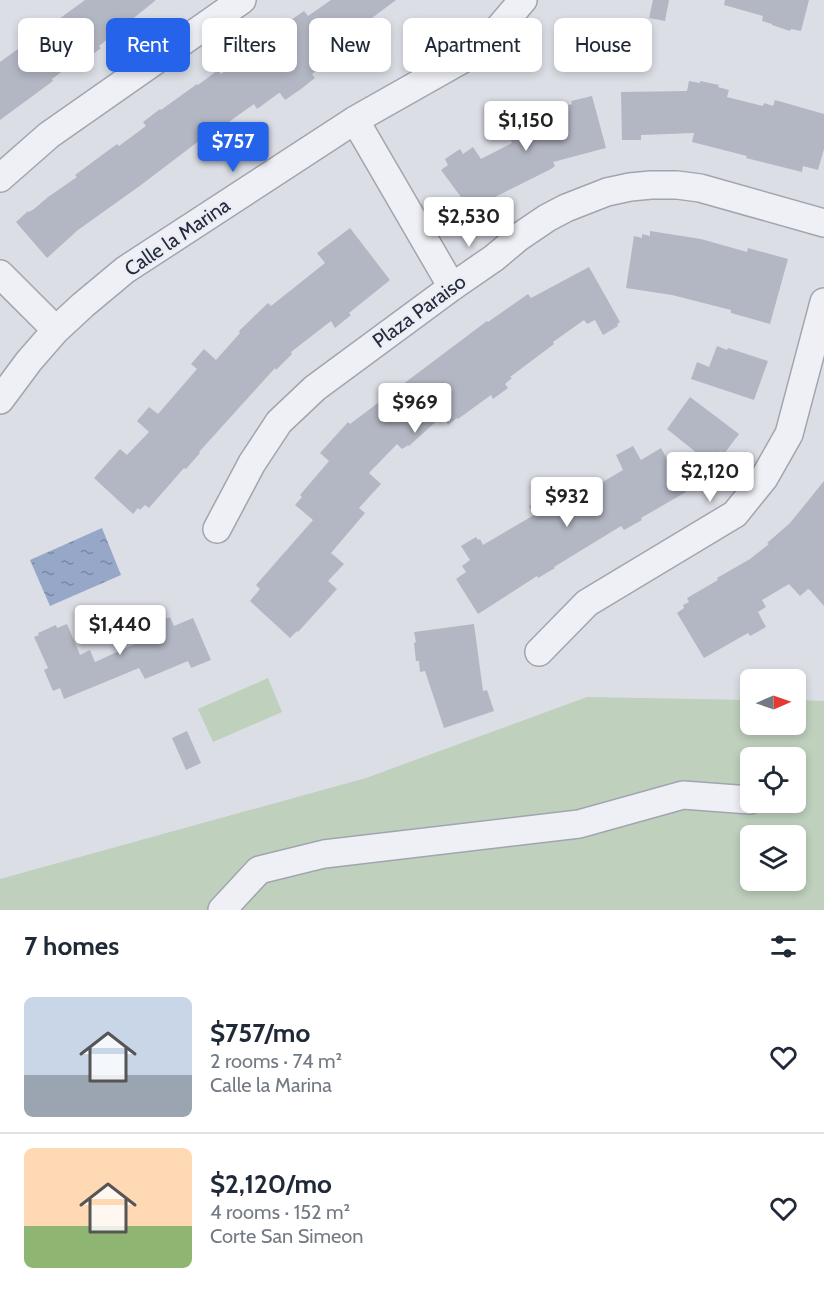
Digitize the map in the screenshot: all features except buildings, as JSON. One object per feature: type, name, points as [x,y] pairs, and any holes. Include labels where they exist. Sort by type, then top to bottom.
[{"type":"street","points":[[0,178],[49,135],[242,0]]},
{"type":"street","name":"Calle la Marina","points":[[0,400],[56,330],[125,270],[355,120],[470,55],[524,0]]},
{"type":"street","points":[[355,120],[452,287]]},
{"type":"street","name":"Plaza Paraiso","points":[[217,529],[252,463],[279,422],[315,388],[494,258],[519,237],[566,208],[607,192],[651,184],[700,188],[824,223]]},
{"type":"street","points":[[0,274],[56,330]]},
{"type":"street","points":[[539,652],[587,603],[735,514],[764,478],[789,434],[824,302]]},
{"type":"street","points":[[222,910],[259,870],[324,854],[579,824],[683,795],[740,799]]},
{"type":"green space","points":[[268,678],[282,712],[213,742],[198,709]]},
{"type":"green space","points":[[587,697],[740,700],[740,735],[806,735],[806,700],[824,701],[824,910],[0,910],[0,879],[366,778]]},
{"type":"water","points":[[102,528],[121,575],[50,606],[30,560]]}]
